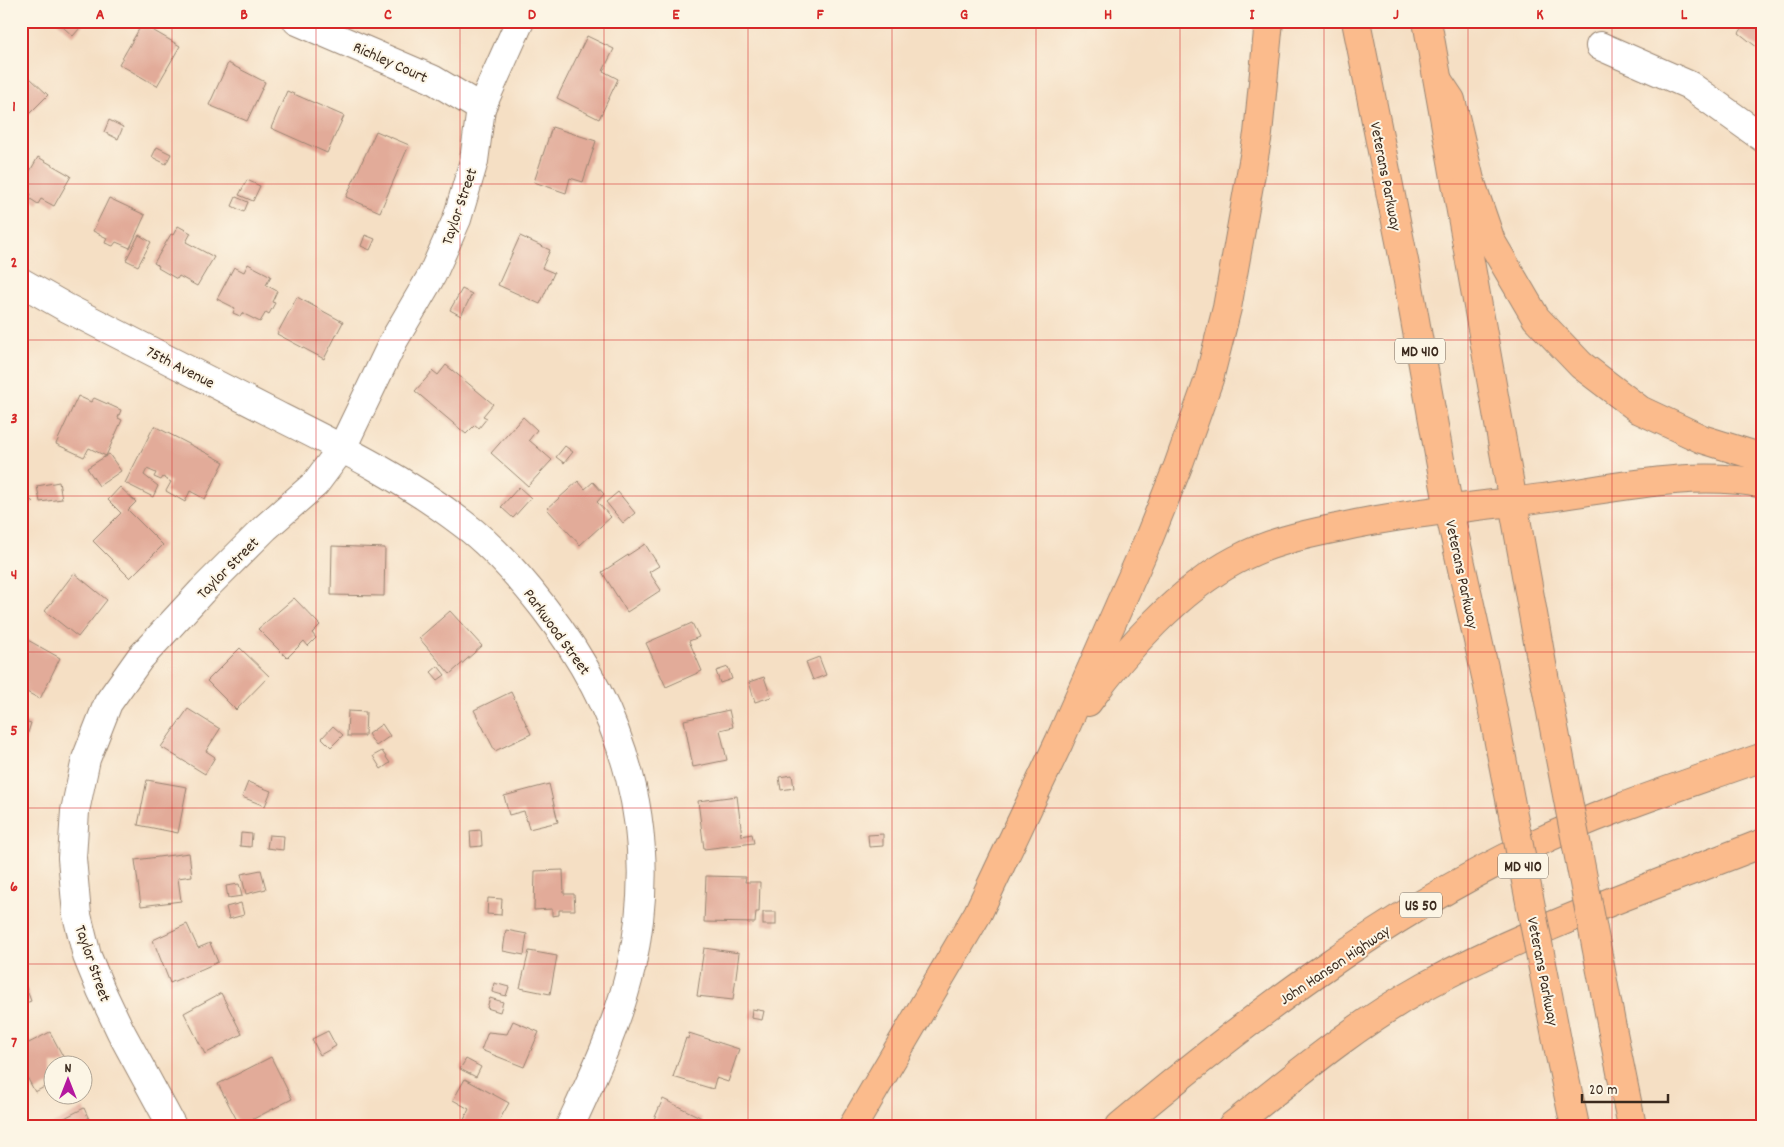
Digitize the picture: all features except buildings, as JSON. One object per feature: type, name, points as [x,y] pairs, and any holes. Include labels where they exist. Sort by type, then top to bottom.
[{"type":"main road","points":[[853,1126],[978,913],[1059,742],[1147,543],[1210,380],[1228,308],[1246,214],[1258,134],[1269,21]]},
{"type":"main road","name":"Veterans Parkway","points":[[1356,21],[1408,281],[1449,510],[1487,681],[1575,1126]]},
{"type":"main road","points":[[1427,21],[1545,681],[1632,1126]]},
{"type":"main road","points":[[1439,82],[1451,100],[1470,180],[1491,241],[1536,318],[1581,365],[1640,410],[1702,439],[1763,458]]},
{"type":"main road","points":[[1059,742],[1100,686],[1159,618],[1193,588],[1236,560],[1276,542],[1369,521],[1671,479],[1748,480],[1763,484]]},
{"type":"main road","name":"John Hanson Highway","points":[[1120,1126],[1178,1078],[1280,1000],[1359,944],[1447,889],[1539,842],[1636,802],[1763,757]]},
{"type":"main road","points":[[1232,1126],[1346,1035],[1431,983],[1487,953],[1550,925],[1763,843]]},
{"type":"street","name":"Richley Court","points":[[297,21],[432,79],[481,108]]},
{"type":"street","name":"Taylor Street","points":[[172,1126],[120,1032],[101,990],[88,956],[77,915],[72,858],[75,812],[86,759],[108,703],[140,658],[265,528],[315,484],[342,448],[394,340],[432,275],[458,219],[474,161],[481,108],[520,21]]},
{"type":"street","points":[[1600,46],[1689,85],[1763,138]]},
{"type":"street","name":"75th Avenue","points":[[21,282],[65,307],[342,448]]},
{"type":"street","name":"Parkwood Street","points":[[342,448],[405,484],[462,523],[500,557],[534,595],[568,638],[593,680],[618,736],[632,783],[641,839],[641,900],[631,967],[608,1045],[570,1126]]}]
